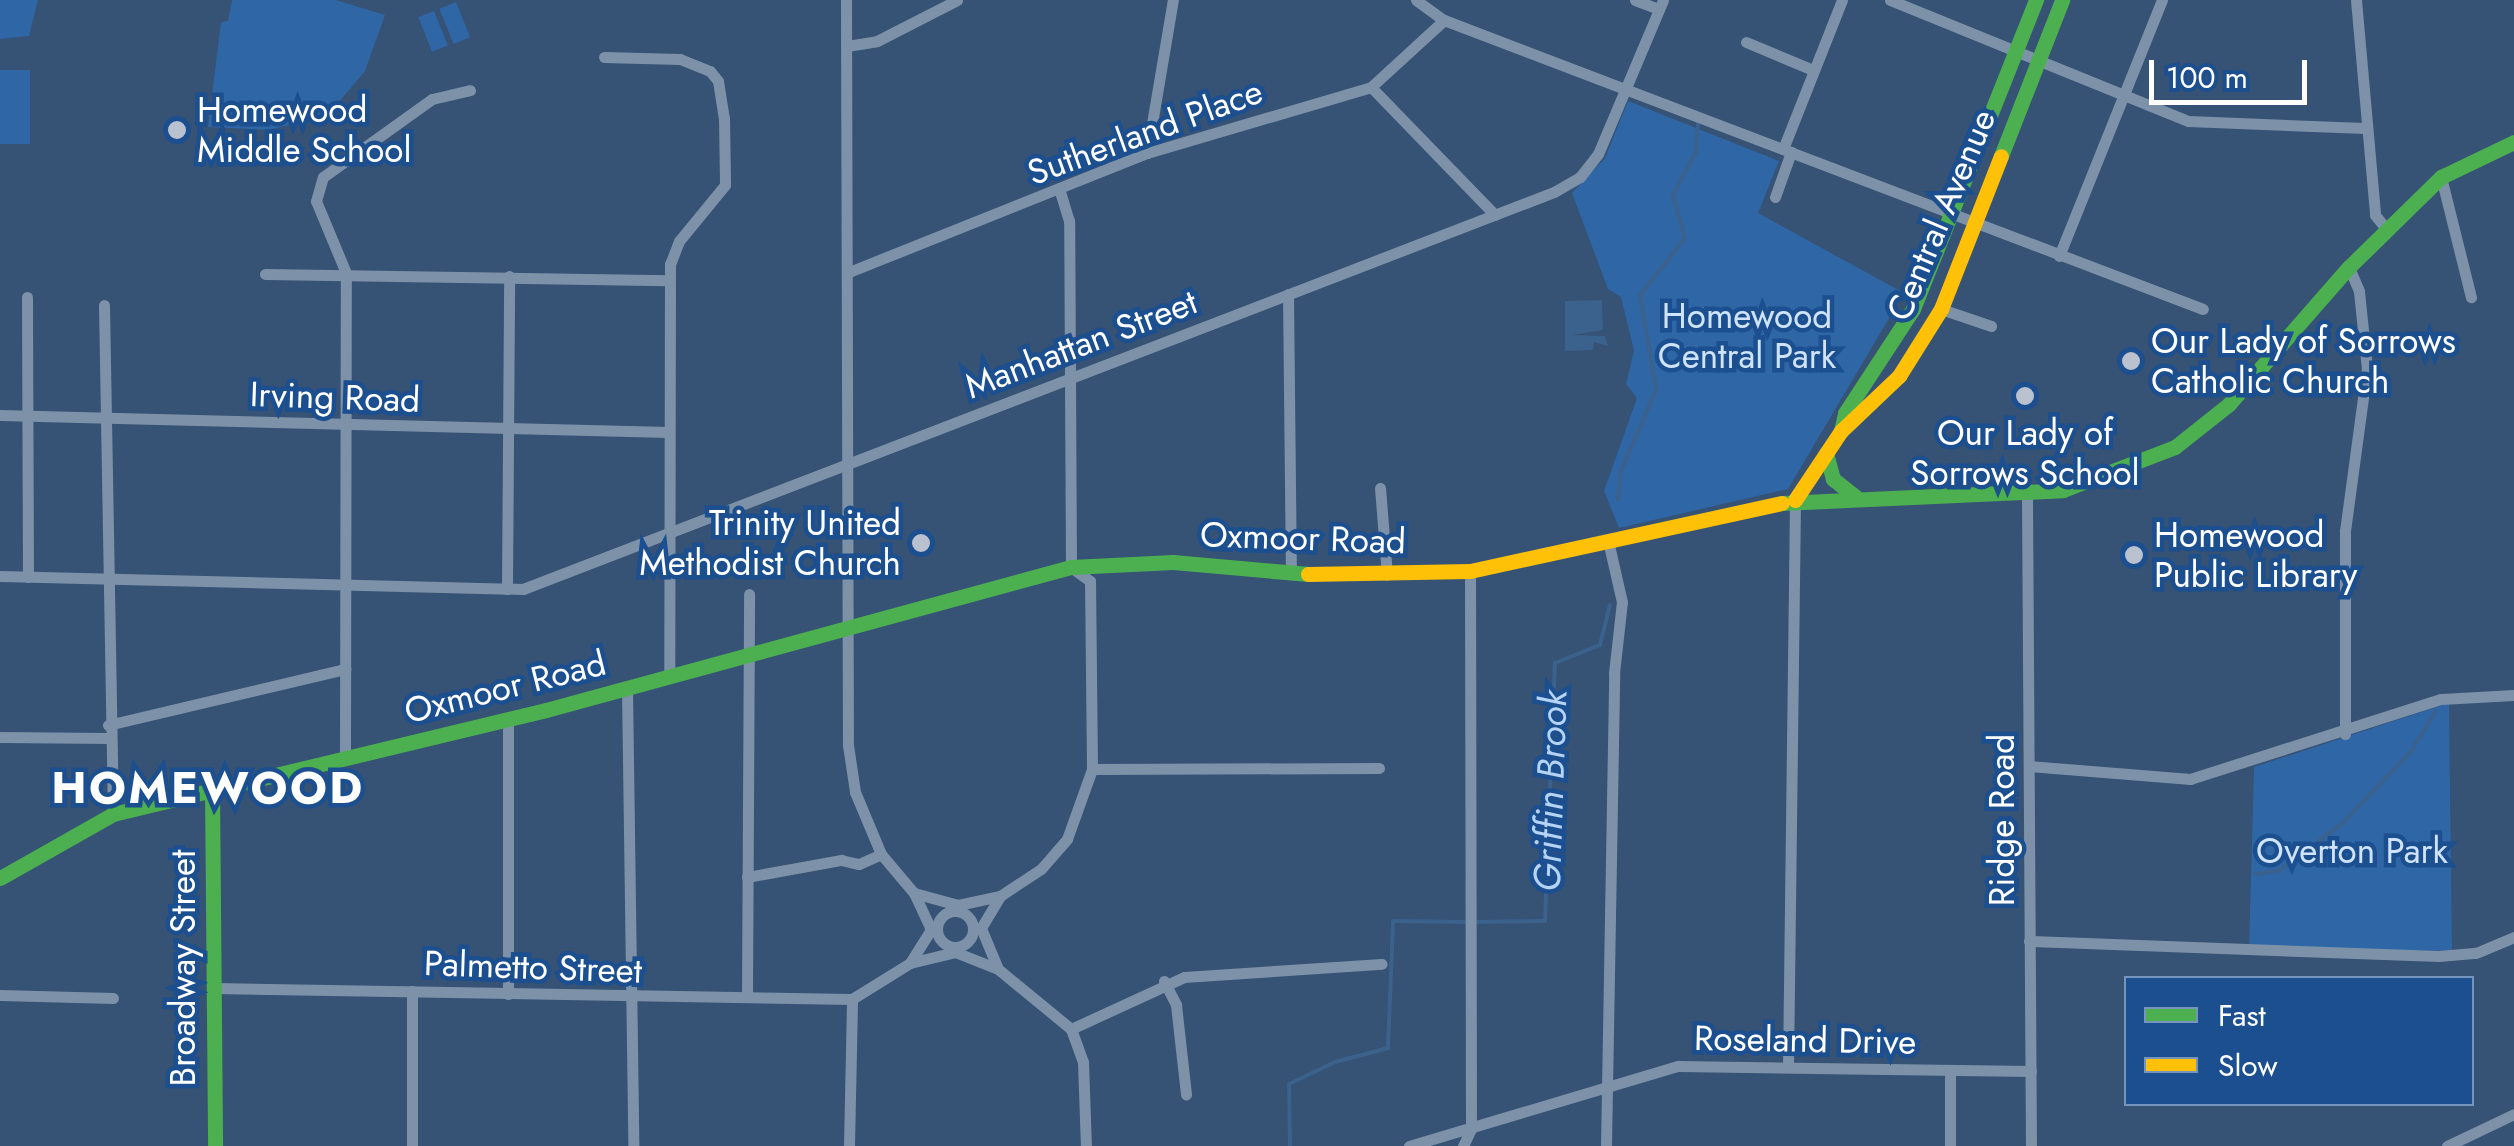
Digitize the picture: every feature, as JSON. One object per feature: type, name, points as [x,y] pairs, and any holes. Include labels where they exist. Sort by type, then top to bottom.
[{"type":"main road","name":"Central Avenue","points":[[1841,431],[1845,413],[1913,308],[2036,0]]},
{"type":"main road","name":"Central Avenue","points":[[1795,500],[1841,431],[1899,376],[1941,309],[2062,0]]},
{"type":"main road","name":"Oxmoor Road","points":[[0,878],[113,814],[508,720],[1071,566],[1173,562],[1291,574],[1470,571],[1795,500],[2027,495],[2120,472],[2175,446],[2229,404],[2349,267],[2441,177],[2514,142]]},
{"type":"main road","points":[[1826,453],[1833,479],[1860,499]]},
{"type":"main road","name":"Broadway Street","points":[[212,790],[214,1146]]},
{"type":"street","points":[[846,0],[848,745],[855,792],[881,854],[914,892],[943,944],[998,968],[1071,1029],[1084,1062],[1086,1146]]},
{"type":"street","points":[[847,46],[877,41],[956,0]]},
{"type":"street","points":[[1147,153],[1173,0]]},
{"type":"street","points":[[1416,0],[1444,20],[1972,224],[2204,308]]},
{"type":"street","points":[[1635,0],[1660,5]]},
{"type":"street","points":[[1775,196],[1814,70],[1842,0]]},
{"type":"street","points":[[1890,0],[2016,47],[2036,62],[2188,120],[2365,128]]},
{"type":"street","points":[[2059,256],[2162,0]]},
{"type":"street","points":[[2356,0],[2375,215],[2387,230]]},
{"type":"street","name":"Manhattan Street","points":[[0,576],[524,589],[1495,215],[1580,177],[1598,154],[1660,5]]},
{"type":"street","name":"Sutherland Place","points":[[849,272],[1060,192],[1147,153],[1370,87],[1444,20]]},
{"type":"street","points":[[1746,42],[1814,70]]},
{"type":"street","points":[[604,57],[680,59],[718,81],[728,163],[725,185],[679,241],[668,280],[669,676]]},
{"type":"street","points":[[1370,87],[1495,215]]},
{"type":"street","points":[[344,756],[346,273],[316,202],[324,177],[432,99],[470,90]]},
{"type":"street","points":[[2441,177],[2471,297]]},
{"type":"street","points":[[910,963],[942,916],[1000,896],[1041,869],[1067,840],[1092,769],[1090,581],[1071,566],[1069,220],[1060,192]]},
{"type":"street","points":[[2345,734],[2346,531],[2368,369],[2360,291],[2349,267]]},
{"type":"street","points":[[265,274],[668,280]]},
{"type":"street","points":[[507,589],[509,276]]},
{"type":"street","points":[[1288,294],[1291,574]]},
{"type":"street","points":[[26,297],[28,577]]},
{"type":"street","points":[[104,305],[108,738],[113,814]]},
{"type":"street","points":[[1941,309],[1991,326]]},
{"type":"street","name":"Irving Road","points":[[0,416],[669,432]]},
{"type":"street","points":[[1380,488],[1387,575]]},
{"type":"street","name":"Ridge Road","points":[[2027,495],[2031,1146]]},
{"type":"street","points":[[1788,1066],[1795,500]]},
{"type":"street","points":[[1606,1146],[1614,673],[1622,602],[1608,541]]},
{"type":"street","points":[[1463,1146],[1471,1129],[1470,571]]},
{"type":"street","points":[[747,997],[750,594]]},
{"type":"street","points":[[108,724],[344,669]]},
{"type":"street","points":[[627,688],[633,1146]]},
{"type":"street","points":[[2029,766],[2190,779],[2345,734],[2442,698],[2514,695]]},
{"type":"street","points":[[508,720],[508,994]]},
{"type":"street","points":[[0,736],[108,738]]},
{"type":"street","points":[[1092,769],[1378,768]]},
{"type":"street","points":[[747,877],[841,860],[859,864],[881,854]]},
{"type":"street","points":[[914,892],[958,908],[977,928],[998,968]]},
{"type":"street","points":[[849,1146],[852,999],[910,963],[954,950],[970,939],[1000,896]]},
{"type":"street","points":[[2029,940],[2439,956],[2476,953],[2514,937]]},
{"type":"street","points":[[1071,1029],[1164,982],[1382,964]]},
{"type":"street","points":[[1164,982],[1176,1004],[1186,1094]]},
{"type":"street","name":"Palmetto Street","points":[[214,988],[852,999]]},
{"type":"street","points":[[412,990],[412,1146]]},
{"type":"street","points":[[0,995],[114,998]]},
{"type":"street","name":"Roseland Drive","points":[[1409,1146],[1678,1066],[2031,1071]]},
{"type":"street","points":[[1950,1070],[1950,1146]]},
{"type":"street","points":[[2447,1146],[2514,1114]]},
{"type":"green space","points":[[0,0],[38,0],[29,36],[0,39]]},
{"type":"green space","points":[[232,0],[336,0],[385,15],[365,71],[328,115],[269,130],[208,127],[221,22],[228,21]]},
{"type":"green space","points":[[456,2],[470,37],[454,44],[439,9]]},
{"type":"green space","points":[[434,11],[448,45],[432,52],[418,17]]},
{"type":"green space","points":[[0,70],[30,70],[30,144],[0,144]]},
{"type":"green space","name":"Homewood Central Park","points":[[1628,101],[1779,161],[1758,213],[1904,293],[1788,489],[1619,528],[1604,491],[1637,398],[1626,384],[1634,351],[1621,297],[1608,289],[1572,193],[1605,158]]},
{"type":"green space","name":"Overton Park","points":[[2449,703],[2452,951],[2249,948],[2254,767]]},
{"type":"shaded area","points":[[1602,300],[1603,330],[1573,335],[1605,336],[1608,346],[1594,342],[1593,350],[1565,351],[1565,301]]},
{"type":"waterway","name":"Griffin Brook","points":[[1618,500],[1621,471],[1656,390],[1640,295],[1685,238],[1673,195],[1696,152],[1698,123]]},
{"type":"waterway","name":"Griffin Brook","points":[[1475,922],[1545,921],[1555,663],[1600,645],[1610,605]]},
{"type":"waterway","points":[[2256,874],[2280,870],[2343,823],[2411,751],[2436,711]]},
{"type":"waterway","name":"Griffin Brook","points":[[1290,1146],[1289,1084],[1335,1062],[1388,1048],[1393,921],[1465,922]]},
{"type":"traffic: fast","points":[[1841,431],[1845,413],[1913,309],[2036,0]]},
{"type":"traffic: fast","points":[[2001,156],[2062,0]]},
{"type":"traffic: fast","points":[[1782,503],[2063,490],[2175,447],[2229,404],[2349,267],[2441,177],[2514,142]]},
{"type":"traffic: fast","points":[[1826,453],[1833,479],[1856,497]]},
{"type":"traffic: fast","points":[[0,878],[113,814],[546,710],[1071,567],[1173,562],[1308,574]]},
{"type":"traffic: fast","points":[[212,789],[215,1146]]},
{"type":"traffic: slow","points":[[1795,500],[1841,431],[1899,376],[1941,309],[2001,156]]},
{"type":"traffic: slow","points":[[1308,574],[1470,571],[1782,503]]},
{"type":"place","name":"Homewood Middle School","points":[[177,130]]},
{"type":"place","name":"Our Lady of Sorrows Catholic Church","points":[[2131,361]]},
{"type":"place","name":"Our Lady of Sorrows School","points":[[2025,396]]},
{"type":"place","name":"Trinity United Methodist Church","points":[[921,543]]},
{"type":"place","name":"Homewood Public Library","points":[[2134,555]]},
{"type":"district","name":"HOMEWOOD","points":[[208,788]]}]
